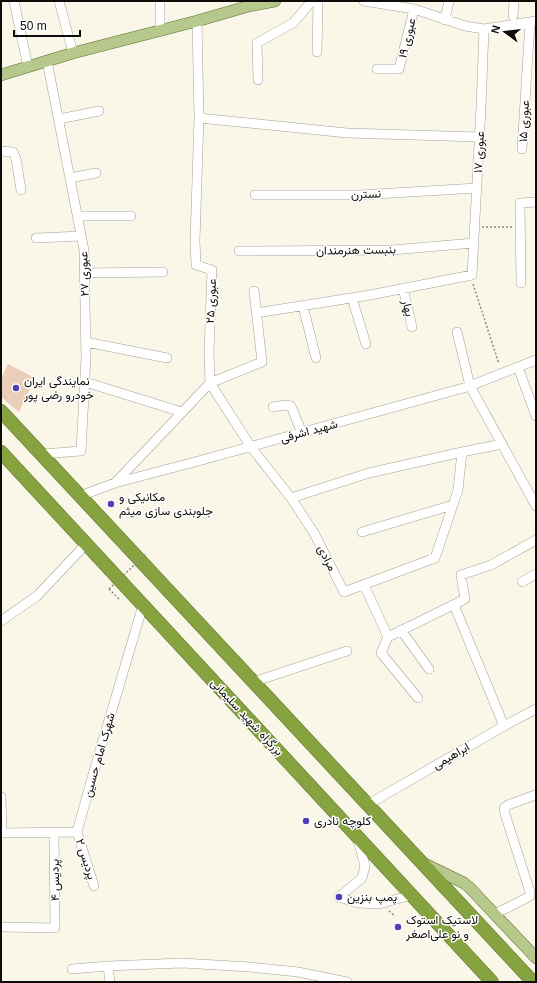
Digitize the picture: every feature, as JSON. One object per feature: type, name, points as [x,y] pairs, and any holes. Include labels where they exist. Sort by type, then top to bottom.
[{"type":"highway","points":[[1,411],[533,982]]},
{"type":"highway","name":"بزرگراه شهید سلیمانی","points":[[3,458],[143,605],[492,982]]},
{"type":"main road","points":[[1,75],[263,2],[275,1]]},
{"type":"main road","points":[[420,862],[465,884],[472,889],[494,914],[534,954]]},
{"type":"street","points":[[14,1],[28,67]]},
{"type":"street","points":[[59,1],[73,54]]},
{"type":"street","points":[[160,1],[160,31]]},
{"type":"street","points":[[258,80],[257,43],[293,23],[312,1]]},
{"type":"street","points":[[317,52],[318,1]]},
{"type":"street","points":[[364,1],[414,9],[465,26],[484,29],[533,21]]},
{"type":"street","points":[[445,20],[449,1]]},
{"type":"street","points":[[513,16],[514,1]]},
{"type":"street","name":"عبوری ۱۹","points":[[377,69],[399,69],[414,9]]},
{"type":"street","name":"عبوری ۲۵","points":[[197,21],[199,118],[195,241],[196,265],[212,270],[208,352],[210,383]]},
{"type":"street","name":"عبوری ۱۵","points":[[522,149],[533,21]]},
{"type":"street","name":"عبوری ۱۷","points":[[472,274],[480,137],[484,29]]},
{"type":"street","name":"عبوری ۲۷","points":[[42,454],[81,451],[86,357],[84,250],[47,61]]},
{"type":"street","points":[[59,119],[99,111]]},
{"type":"street","points":[[199,118],[347,133],[480,137]]},
{"type":"street","points":[[1,151],[13,152],[16,159],[21,190]]},
{"type":"street","points":[[70,178],[96,173]]},
{"type":"street","name":"نسترن","points":[[255,195],[360,195],[476,188]]},
{"type":"street","points":[[521,283],[520,203],[536,202]]},
{"type":"street","points":[[77,216],[131,216]]},
{"type":"street","points":[[36,238],[81,236]]},
{"type":"street","name":"بنبست هنرمندان","points":[[239,251],[392,250],[474,243]]},
{"type":"street","points":[[84,273],[163,272]]},
{"type":"street","points":[[256,313],[352,298],[472,274]]},
{"type":"street","name":"بهار","points":[[403,288],[412,327]]},
{"type":"street","points":[[115,483],[210,383],[262,362],[254,291]]},
{"type":"street","points":[[352,298],[366,344]]},
{"type":"street","points":[[303,306],[316,358]]},
{"type":"street","points":[[457,332],[470,386],[536,506]]},
{"type":"street","points":[[86,342],[167,358]]},
{"type":"street","name":"شهید اشرفی","points":[[80,496],[115,483],[470,386],[536,360]]},
{"type":"street","points":[[518,368],[536,416]]},
{"type":"street","points":[[85,382],[182,412]]},
{"type":"street","name":"مرادی","points":[[210,383],[250,447],[291,498],[314,533],[344,592],[435,558],[453,505]]},
{"type":"street","points":[[273,407],[285,404],[291,406],[302,433]]},
{"type":"street","points":[[291,498],[370,473],[502,444]]},
{"type":"street","points":[[362,532],[453,505],[458,490],[462,452]]},
{"type":"street","points":[[418,698],[381,654],[388,637],[465,600],[461,575],[491,565],[536,540]]},
{"type":"street","points":[[1,622],[37,596],[86,544]]},
{"type":"street","points":[[522,582],[536,574]]},
{"type":"street","points":[[364,585],[388,637]]},
{"type":"street","name":"شهرک امام حسین","points":[[77,832],[143,605]]},
{"type":"street","points":[[454,605],[504,726]]},
{"type":"street","points":[[401,630],[429,669]]},
{"type":"street","points":[[253,682],[347,651]]},
{"type":"street","name":"ابراهیمی","points":[[367,804],[536,709]]},
{"type":"street","points":[[494,914],[530,896],[504,808],[508,805],[535,795]]},
{"type":"street","points":[[1,797],[2,833],[77,832]]},
{"type":"street","name":"پردیس ۲","points":[[77,832],[94,886]]},
{"type":"street","name":"پردیس ۴","points":[[1,927],[55,928],[54,833]]},
{"type":"street","points":[[356,835],[365,866],[362,878],[339,897],[358,903],[379,904],[412,895]]},
{"type":"street","points":[[72,969],[182,963],[250,967],[298,972],[347,982]]},
{"type":"street","points":[[108,966],[110,982]]},
{"type":"path","points":[[475,227],[520,226]]},
{"type":"path","points":[[472,274],[472,280],[502,374]]},
{"type":"path","points":[[120,600],[109,589],[146,554]]},
{"type":"building","name":"نمایندگی ایران خودرو رضی پور","points":[[8,364],[35,378],[19,412],[1,397],[1,379]]},
{"type":"place","name":"نمایندگی ایران خودرو رضی پور","points":[[16,388]]},
{"type":"place","name":"مکانیکی و جلوبندی سازی میثم","points":[[111,504]]},
{"type":"place","name":"کلوچه نادری","points":[[306,821]]},
{"type":"place","name":"پمپ بنزین","points":[[339,897]]},
{"type":"place","name":"لاستیک استوک و نو علی‌اصغر","points":[[398,927]]}]
